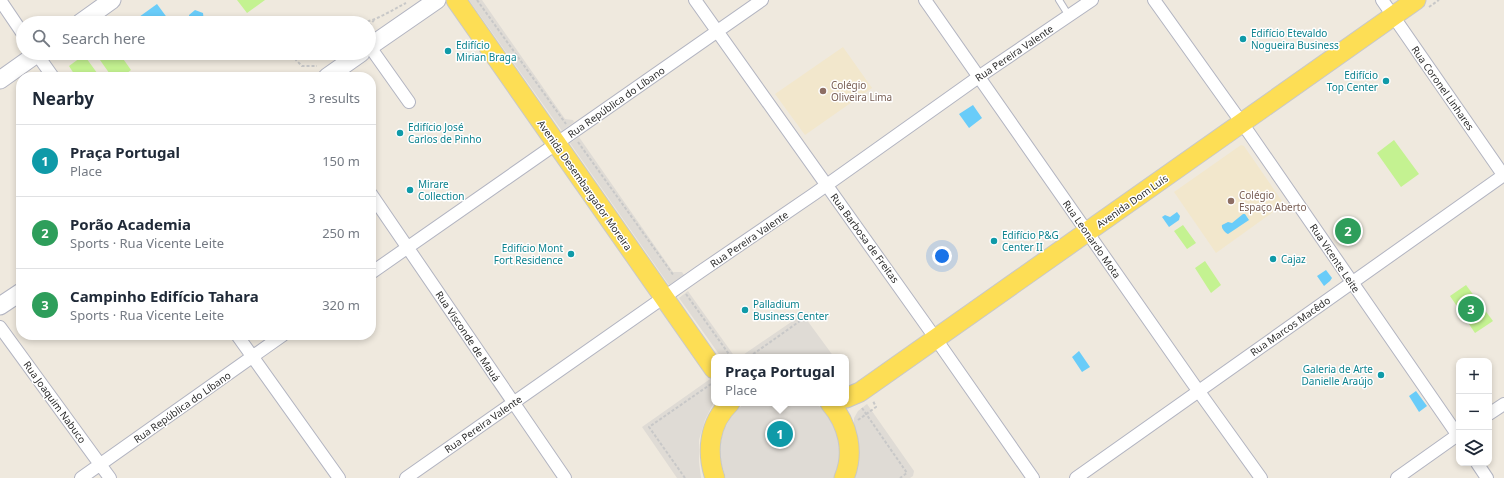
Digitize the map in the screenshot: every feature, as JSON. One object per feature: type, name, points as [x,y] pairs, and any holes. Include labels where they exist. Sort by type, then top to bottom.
[{"type":"main road","name":"Avenida Desembargador Moreira","points":[[456,0],[711,365]]},
{"type":"main road","name":"Avenida Dom Luís","points":[[849,397],[860,392],[1416,0]]},
{"type":"main road","points":[[715,478],[711,466],[710,454],[712,435],[720,415],[728,406]]},
{"type":"main road","points":[[832,406],[843,424],[849,442],[850,458],[844,478]]},
{"type":"street","points":[[0,0],[16,24]]},
{"type":"street","points":[[90,16],[112,0]]},
{"type":"street","points":[[376,42],[437,0]]},
{"type":"street","name":"Rua Barbosa de Freitas","points":[[694,0],[936,338],[1033,478]]},
{"type":"street","name":"Rua República do Líbano","points":[[376,269],[762,0]]},
{"type":"street","name":"Rua Leonardo Mota","points":[[925,0],[980,76],[1198,391],[1261,478]]},
{"type":"street","name":"Rua Pereira Valente","points":[[406,478],[827,185],[980,76],[1092,0]]},
{"type":"street","name":"Rua Vicente Leite","points":[[1154,0],[1242,123],[1456,432]]},
{"type":"street","name":"Rua Coronel Linhares","points":[[1382,0],[1504,175]]},
{"type":"street","points":[[0,80],[27,60]]},
{"type":"street","points":[[42,60],[50,72]]},
{"type":"street","points":[[325,69],[343,60]]},
{"type":"street","points":[[375,60],[409,102]]},
{"type":"street","name":"Rua Marcos Macêdo","points":[[1076,478],[1504,175]]},
{"type":"street","name":"Rua Visconde de Mauá","points":[[376,201],[565,478]]},
{"type":"street","points":[[0,306],[16,295]]},
{"type":"street","name":"Rua Joaquim Nabuco","points":[[0,327],[110,478]]},
{"type":"street","points":[[240,340],[339,478]]},
{"type":"street","name":"Rua República do Líbano","points":[[81,478],[276,340]]},
{"type":"street","points":[[1492,412],[1504,404]]},
{"type":"street","points":[[1397,478],[1456,438]]},
{"type":"street","points":[[1479,466],[1487,478]]},
{"type":"lane","points":[[1059,0],[1069,16]]},
{"type":"path","points":[[376,18],[406,3],[406,0]]},
{"type":"path","points":[[477,0],[568,127]]},
{"type":"path","points":[[296,60],[302,66],[317,66],[325,69]]},
{"type":"path","points":[[576,139],[676,280]]},
{"type":"path","points":[[686,293],[729,354]]},
{"type":"path","points":[[753,354],[800,321]]},
{"type":"path","points":[[685,478],[649,427],[711,384]]},
{"type":"path","points":[[853,424],[876,407],[872,401]]},
{"type":"path","points":[[862,408],[907,473],[900,478]]},
{"type":"shaded area","points":[[469,0],[482,0],[565,119],[573,120],[574,122],[562,131]]},
{"type":"shaded area","name":"Colégio Oliveira Lima","points":[[843,47],[872,88],[805,135],[775,94]]},
{"type":"shaded area","points":[[579,137],[673,272],[682,272],[684,275],[669,285],[570,143]]},
{"type":"shaded area","name":"Colégio Espaço Aberto","points":[[1241,145],[1244,146],[1284,204],[1216,253],[1174,192]]},
{"type":"shaded area","points":[[688,291],[733,354],[719,354],[679,298]]},
{"type":"shaded area","points":[[801,312],[832,354],[744,354],[797,318]]},
{"type":"shaded area","points":[[711,378],[712,406],[705,420],[699,440],[701,478],[677,478],[642,427]]},
{"type":"shaded area","points":[[867,404],[914,471],[913,476],[910,478],[853,478],[854,418],[858,411]]},
{"type":"shaded area","points":[[741,406],[819,406],[829,417],[839,442],[839,463],[834,478],[726,478],[721,462],[720,452],[723,432],[731,417]]},
{"type":"green space","points":[[237,0],[265,0],[247,13]]},
{"type":"green space","points":[[77,60],[88,60],[96,72],[73,72],[69,66]]},
{"type":"green space","points":[[100,60],[124,60],[131,70],[128,72],[108,72]]},
{"type":"green space","points":[[1394,140],[1419,174],[1401,187],[1377,153]]},
{"type":"green space","points":[[1183,225],[1196,243],[1187,249],[1174,231]]},
{"type":"green space","points":[[1205,261],[1221,285],[1211,293],[1195,268]]},
{"type":"green space","points":[[1466,285],[1493,321],[1475,333],[1450,296]]},
{"type":"water","points":[[157,4],[166,16],[140,16]]},
{"type":"water","points":[[195,10],[203,13],[203,16],[189,16]]},
{"type":"water","points":[[973,105],[982,118],[969,128],[959,114]]},
{"type":"water","points":[[1177,212],[1180,216],[1179,220],[1169,227],[1162,217],[1165,215],[1170,217]]},
{"type":"water","points":[[1245,214],[1249,220],[1228,234],[1225,232],[1222,225],[1228,222],[1232,223]]},
{"type":"water","points":[[1326,270],[1332,278],[1324,286],[1317,276]]},
{"type":"water","points":[[1079,351],[1090,367],[1082,372],[1072,357]]},
{"type":"water","points":[[1416,391],[1427,406],[1419,412],[1409,396]]},
{"type":"place","name":"Edifício Etevaldo Nogueira Business","points":[[1243,39]]},
{"type":"place","name":"Edifício Mirian Braga","points":[[448,51]]},
{"type":"place","name":"Edifício Top Center","points":[[1386,81]]},
{"type":"place","name":"Colégio Oliveira Lima","points":[[823,91]]},
{"type":"place","name":"Edifício José Carlos de Pinho","points":[[400,133]]},
{"type":"place","name":"Mirare Collection","points":[[410,190]]},
{"type":"place","name":"Colégio Espaço Aberto","points":[[1231,201]]},
{"type":"place","name":"Porão Academia","points":[[1348,231]]},
{"type":"place","name":"Edifício P&G Center II","points":[[994,241]]},
{"type":"place","name":"Edifício Mont Fort Residence","points":[[571,254]]},
{"type":"place","name":"Cajaz","points":[[1273,259]]},
{"type":"place","name":"Campinho Edifício Tahara","points":[[1471,309]]},
{"type":"place","name":"Palladium Business Center","points":[[745,310]]},
{"type":"place","name":"Galeria de Arte Danielle Araújo","points":[[1381,375]]},
{"type":"place","name":"Praça Portugal","points":[[780,434]]}]
